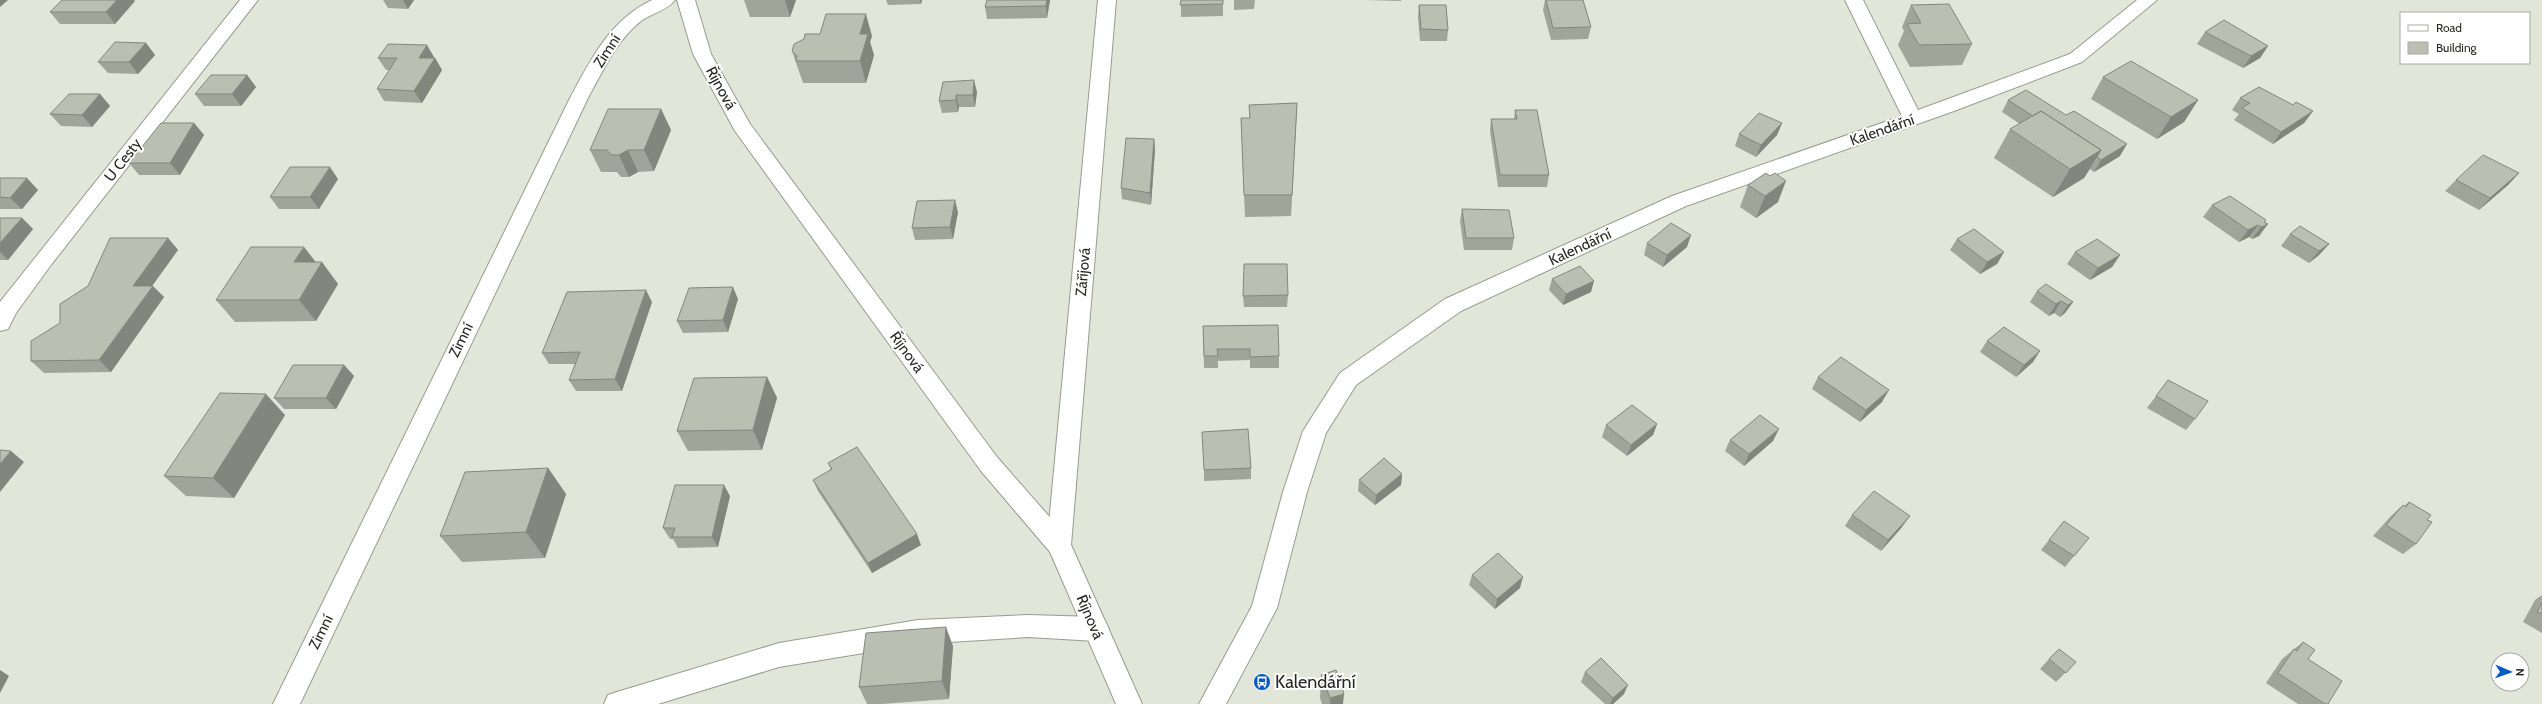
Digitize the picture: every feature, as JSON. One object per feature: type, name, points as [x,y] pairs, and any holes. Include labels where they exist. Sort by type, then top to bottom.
[{"type":"street","name":"U Cesty","points":[[0,323],[8,308],[44,260],[249,0]]},
{"type":"street","name":"Zimní","points":[[286,704],[579,98],[616,34],[632,17],[666,0]]},
{"type":"street","name":"Říjnová","points":[[686,0],[702,54],[742,127],[989,464],[1058,545],[1129,704]]},
{"type":"street","name":"Zářijová","points":[[1058,545],[1107,0]]},
{"type":"street","points":[[1854,0],[1913,119]]},
{"type":"street","name":"Kalendářní","points":[[1212,704],[1264,608],[1295,492],[1315,431],[1348,379],[1453,305],[1672,204],[1913,119],[2076,58],[2148,0]]},
{"type":"street","points":[[617,704],[779,655],[918,632],[1028,626],[1096,629]]},
{"type":"building","points":[[62,0],[117,0],[106,12],[50,12]]},
{"type":"building","points":[[987,0],[1047,0],[1046,6],[985,7]]},
{"type":"building","points":[[1181,0],[1223,0],[1223,4],[1180,5]]},
{"type":"building","points":[[1546,0],[1583,0],[1591,27],[1553,28]]},
{"type":"building","points":[[1949,4],[1972,44],[1919,45],[1907,24],[1921,23],[1911,5]]},
{"type":"building","points":[[1419,5],[1446,5],[1448,30],[1421,29]]},
{"type":"building","points":[[826,14],[866,14],[860,34],[868,34],[860,61],[796,61],[797,56],[792,51],[794,44],[804,39],[805,34],[820,34]]},
{"type":"building","points":[[2224,20],[2268,46],[2251,56],[2205,32]]},
{"type":"building","points":[[115,42],[146,43],[129,62],[98,62]]},
{"type":"building","points":[[388,44],[427,45],[419,58],[435,58],[414,91],[377,89],[397,58],[378,58]]},
{"type":"building","points":[[2131,61],[2198,100],[2171,117],[2103,77]]},
{"type":"building","points":[[211,75],[247,75],[232,94],[195,94]]},
{"type":"building","points":[[974,80],[973,95],[956,95],[956,100],[939,101],[943,82]]},
{"type":"building","points":[[2259,87],[2293,105],[2296,102],[2313,111],[2281,132],[2242,108],[2250,103],[2240,98]]},
{"type":"building","points":[[2026,90],[2066,115],[2074,111],[2127,144],[2101,160],[2097,157],[2101,150],[2041,111],[2033,116],[2008,100]]},
{"type":"building","points":[[69,94],[100,94],[82,115],[50,114]]},
{"type":"building","points":[[1297,103],[1292,195],[1244,195],[1241,118],[1250,118],[1249,105]]},
{"type":"building","points":[[608,109],[661,109],[644,150],[628,150],[619,155],[611,155],[607,150],[590,150]]},
{"type":"building","points":[[1515,110],[1537,110],[1549,175],[1500,175],[1491,119],[1517,119]]},
{"type":"building","points":[[2041,111],[2101,150],[2070,169],[2010,129]]},
{"type":"building","points":[[1759,113],[1782,123],[1761,145],[1739,134]]},
{"type":"building","points":[[161,123],[194,123],[170,163],[129,163]]},
{"type":"building","points":[[1126,138],[1154,139],[1150,193],[1121,188]]},
{"type":"building","points":[[2483,155],[2519,173],[2490,198],[2456,180]]},
{"type":"building","points":[[290,167],[330,167],[310,197],[270,197]]},
{"type":"building","points":[[1766,173],[1770,176],[1775,173],[1786,181],[1765,196],[1748,185]]},
{"type":"building","points":[[0,178],[27,178],[10,198],[0,197]]},
{"type":"building","points":[[2230,196],[2266,220],[2264,222],[2268,224],[2261,227],[2258,225],[2248,230],[2212,205]]},
{"type":"building","points":[[955,200],[950,227],[912,228],[917,201]]},
{"type":"building","points":[[1462,209],[1509,210],[1514,238],[1466,238]]},
{"type":"building","points":[[0,218],[22,218],[0,243]]},
{"type":"building","points":[[1671,223],[1691,235],[1667,255],[1647,243]]},
{"type":"building","points":[[2300,226],[2329,244],[2319,251],[2290,234]]},
{"type":"building","points":[[1974,229],[2004,252],[1987,262],[1957,239]]},
{"type":"building","points":[[110,238],[168,238],[133,286],[153,286],[99,360],[31,361],[31,341],[60,323],[60,304],[88,286]]},
{"type":"building","points":[[2097,239],[2120,255],[2098,268],[2075,252]]},
{"type":"building","points":[[251,247],[304,247],[294,262],[322,262],[299,300],[216,300]]},
{"type":"building","points":[[1244,264],[1287,264],[1288,295],[1243,296]]},
{"type":"building","points":[[1580,266],[1594,281],[1566,294],[1552,279]]},
{"type":"building","points":[[2046,284],[2073,302],[2068,305],[2061,301],[2056,304],[2037,291]]},
{"type":"building","points":[[733,287],[723,320],[677,321],[689,288]]},
{"type":"building","points":[[646,290],[615,379],[569,380],[580,352],[542,353],[567,292]]},
{"type":"building","points":[[1278,325],[1279,356],[1250,357],[1250,349],[1217,349],[1218,356],[1204,356],[1203,326]]},
{"type":"building","points":[[2004,327],[2040,351],[2024,365],[1987,341]]},
{"type":"building","points":[[1841,357],[1889,390],[1866,410],[1818,377]]},
{"type":"building","points":[[293,365],[344,365],[326,398],[274,398]]},
{"type":"building","points":[[767,377],[753,430],[677,431],[694,378]]},
{"type":"building","points":[[2168,380],[2208,401],[2195,419],[2156,396]]},
{"type":"building","points":[[220,393],[266,394],[213,478],[164,476]]},
{"type":"building","points":[[1632,405],[1657,424],[1631,445],[1606,425]]},
{"type":"building","points":[[1760,415],[1779,429],[1749,454],[1730,440]]},
{"type":"building","points":[[1248,429],[1251,468],[1204,470],[1202,432]]},
{"type":"building","points":[[857,447],[917,534],[868,563],[813,480],[832,469],[828,463]]},
{"type":"building","points":[[0,450],[11,451],[0,464]]},
{"type":"building","points":[[1384,458],[1402,474],[1376,495],[1359,480]]},
{"type":"building","points":[[548,468],[526,532],[440,536],[465,472]]},
{"type":"building","points":[[675,485],[724,485],[712,537],[672,537],[675,528],[663,528]]},
{"type":"building","points":[[1874,491],[1910,516],[1888,540],[1852,515]]},
{"type":"building","points":[[2409,502],[2431,515],[2427,520],[2432,522],[2416,544],[2386,525],[2403,505],[2406,507]]},
{"type":"building","points":[[2064,521],[2089,538],[2074,556],[2049,540]]},
{"type":"building","points":[[1498,553],[1523,577],[1497,599],[1472,575]]},
{"type":"building","points":[[2542,603],[2542,614],[2537,612]]},
{"type":"building","points":[[946,627],[942,681],[859,687],[866,633]]},
{"type":"building","points":[[2303,642],[2315,650],[2308,659],[2342,681],[2328,704],[2325,704],[2278,673],[2294,649],[2297,651]]},
{"type":"building","points":[[2059,649],[2076,662],[2066,673],[2049,659]]},
{"type":"building","points":[[1601,658],[1628,685],[1613,698],[1585,672]]},
{"type":"building","points":[[1336,670],[1344,694],[1330,698],[1321,675]]},
{"type":"place","name":"Kalendářní","points":[[1262,682]]}]
